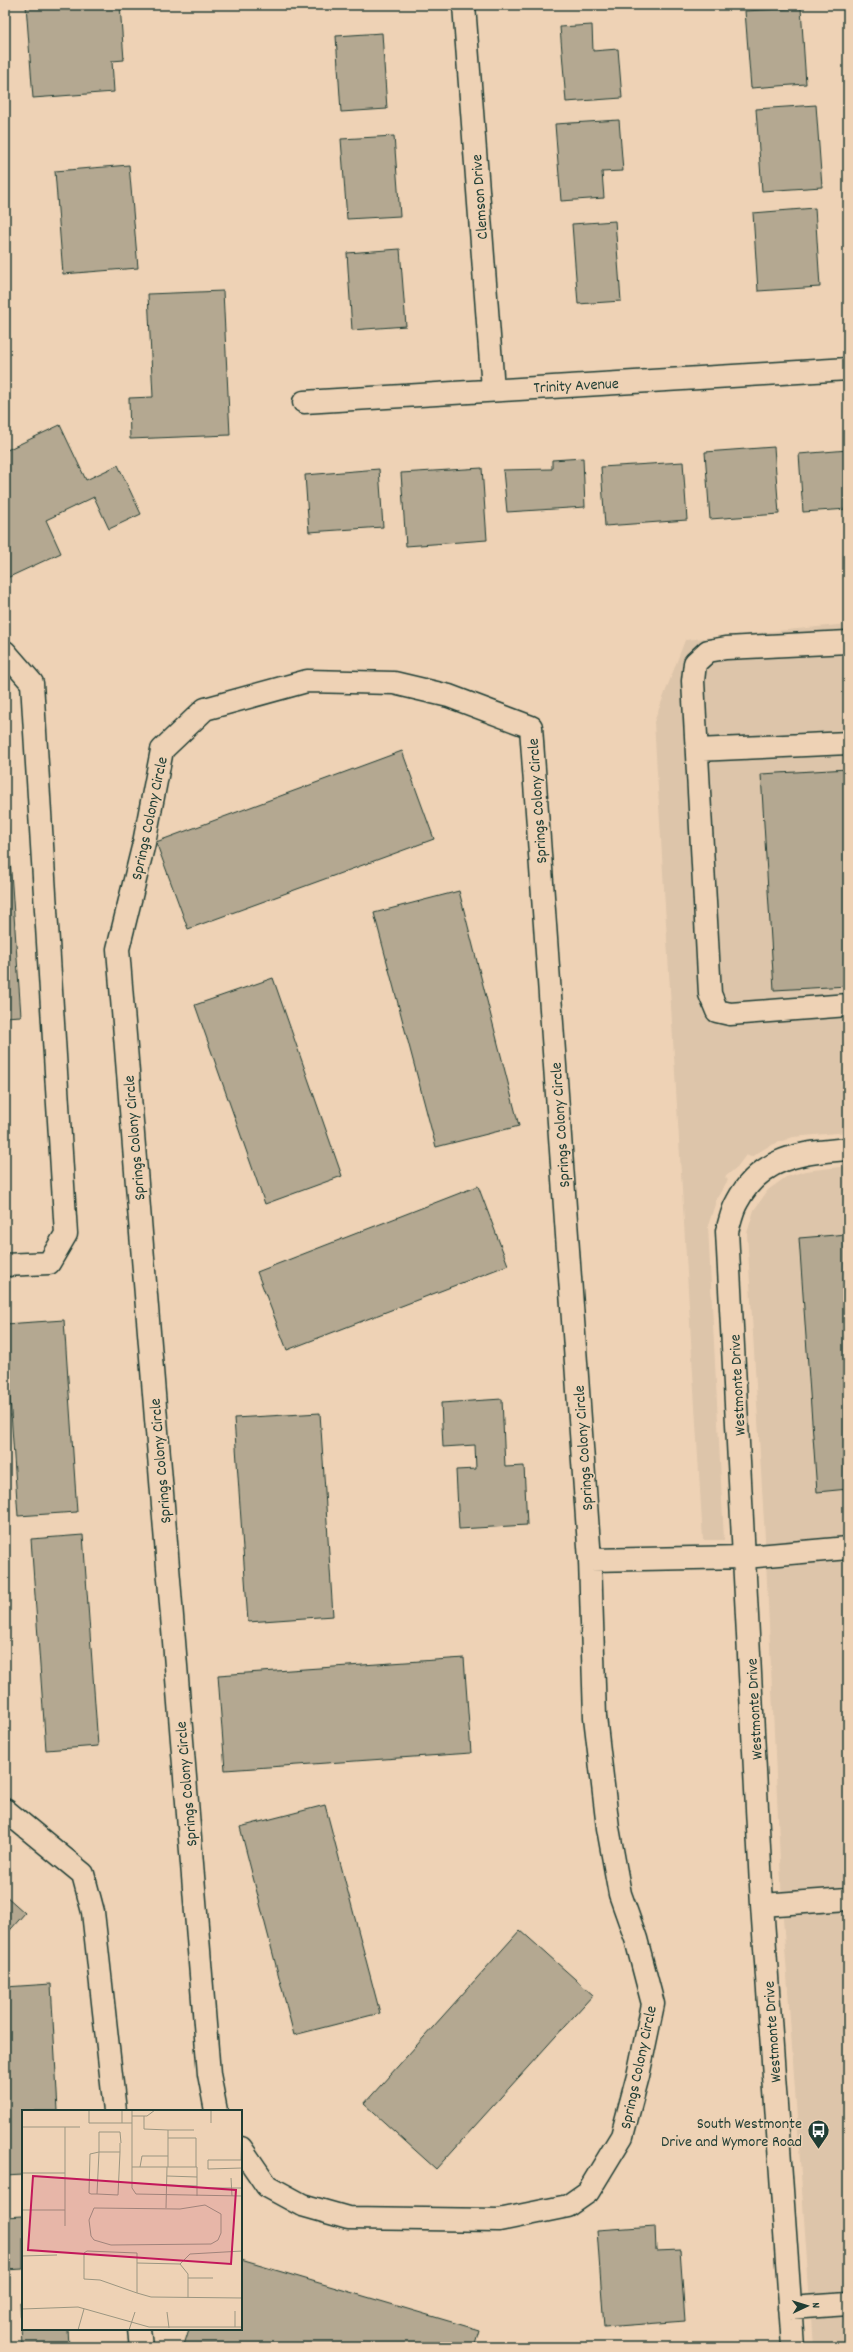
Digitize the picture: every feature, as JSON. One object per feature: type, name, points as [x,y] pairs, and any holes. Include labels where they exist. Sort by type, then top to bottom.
[{"type":"street","name":"Clemson Drive","points":[[464,5],[493,389]]},
{"type":"street","name":"Trinity Avenue","points":[[304,402],[493,389],[848,369]]},
{"type":"street","points":[[848,642],[726,648],[708,652],[694,663],[697,750],[710,994],[717,1011],[730,1014],[848,1006]]},
{"type":"street","points":[[5,652],[32,683],[66,1234],[49,1262],[5,1265]]},
{"type":"street","name":"Springs Colony Circle","points":[[216,2110],[209,2074],[118,949],[144,843],[162,750],[205,709],[307,681],[394,683],[450,696],[530,727],[590,1560],[595,1717],[608,1828],[620,1894],[636,1939],[653,2004],[638,2076],[622,2136],[588,2192],[568,2206],[499,2220],[348,2218],[302,2205],[267,2186],[242,2149]]},
{"type":"street","points":[[697,750],[848,743]]},
{"type":"street","name":"Westmonte Drive","points":[[793,2347],[762,1905],[727,1231],[736,1202],[752,1179],[776,1162],[800,1153],[848,1149]]},
{"type":"street","points":[[590,1560],[745,1557],[848,1548]]},
{"type":"street","points":[[5,1810],[83,1874],[93,1912],[115,2110]]},
{"type":"street","points":[[762,1905],[848,1899]]},
{"type":"street","points":[[790,2308],[848,2304]]},
{"type":"street","points":[[139,2330],[140,2347]]},
{"type":"shaded area","points":[[848,624],[848,1132],[793,1137],[769,1146],[751,1157],[746,1155],[737,1167],[725,1177],[728,1180],[717,1198],[708,1226],[724,1540],[703,1540],[654,722],[685,640]]},
{"type":"shaded area","points":[[848,1166],[848,2347],[813,2347],[782,1904],[765,1539],[747,1233],[754,1210],[768,1190],[786,1177],[805,1171]]},
{"type":"building","points":[[26,5],[120,5],[124,60],[112,61],[114,92],[33,98]]},
{"type":"building","points":[[801,8],[806,84],[751,88],[745,11]]},
{"type":"building","points":[[592,25],[593,51],[618,49],[622,98],[566,102],[560,27]]},
{"type":"building","points":[[382,33],[387,109],[341,112],[336,36]]},
{"type":"building","points":[[816,105],[822,187],[762,191],[756,109]]},
{"type":"building","points":[[619,120],[623,171],[602,172],[604,198],[561,201],[555,124]]},
{"type":"building","points":[[394,136],[400,216],[347,219],[341,139]]},
{"type":"building","points":[[129,165],[138,268],[63,274],[55,171]]},
{"type":"building","points":[[815,208],[820,287],[758,291],[753,213]]},
{"type":"building","points":[[615,221],[621,301],[578,304],[572,224]]},
{"type":"building","points":[[400,249],[406,326],[352,330],[347,253]]},
{"type":"building","points":[[223,291],[230,435],[130,439],[129,398],[153,397],[148,294]]},
{"type":"building","points":[[60,425],[86,480],[118,465],[141,514],[109,529],[94,497],[46,520],[61,553],[7,578],[5,573],[5,451]]},
{"type":"building","points":[[774,447],[779,514],[710,519],[705,452]]},
{"type":"building","points":[[848,450],[848,509],[803,512],[799,454]]},
{"type":"building","points":[[583,458],[585,507],[507,512],[503,470],[552,469],[552,460]]},
{"type":"building","points":[[683,462],[687,520],[605,526],[601,467]]},
{"type":"building","points":[[482,468],[487,540],[406,546],[401,473]]},
{"type":"building","points":[[379,469],[383,527],[309,532],[305,475]]},
{"type":"building","points":[[402,751],[434,839],[188,929],[156,842]]},
{"type":"building","points":[[848,769],[848,986],[774,990],[761,774]]},
{"type":"building","points":[[5,814],[7,814],[21,1016],[5,1017]]},
{"type":"building","points":[[459,891],[519,1126],[436,1147],[374,913]]},
{"type":"building","points":[[273,978],[342,1176],[265,1204],[195,1005]]},
{"type":"building","points":[[478,1186],[508,1265],[287,1350],[257,1272]]},
{"type":"building","points":[[848,1234],[848,1489],[817,1492],[799,1238]]},
{"type":"building","points":[[64,1320],[77,1512],[18,1516],[5,1324]]},
{"type":"building","points":[[502,1399],[505,1467],[524,1466],[527,1525],[459,1529],[456,1470],[476,1469],[475,1445],[443,1447],[441,1403]]},
{"type":"building","points":[[320,1413],[333,1616],[248,1622],[234,1418]]},
{"type":"building","points":[[83,1535],[98,1746],[46,1750],[31,1539]]},
{"type":"building","points":[[464,1658],[471,1753],[225,1770],[218,1675]]},
{"type":"building","points":[[325,1805],[380,2013],[294,2035],[240,1827]]},
{"type":"building","points":[[5,1895],[25,1913],[5,1936]]},
{"type":"building","points":[[520,1930],[593,1995],[436,2169],[364,2104]]},
{"type":"building","points":[[51,1984],[58,2110],[22,2110],[22,2175],[5,2176],[5,1987]]},
{"type":"building","points":[[22,2216],[22,2269],[5,2270],[5,2217]]},
{"type":"building","points":[[655,2226],[656,2251],[680,2250],[685,2321],[604,2327],[597,2230]]},
{"type":"building","points":[[242,2260],[479,2330],[474,2347],[184,2345],[189,2330],[242,2330]]},
{"type":"building","points":[[20,2303],[22,2303],[22,2330],[68,2330],[69,2347],[22,2347]]},
{"type":"place","name":"South Westmonte Drive and Wymore Road","points":[[818,2150]]}]
